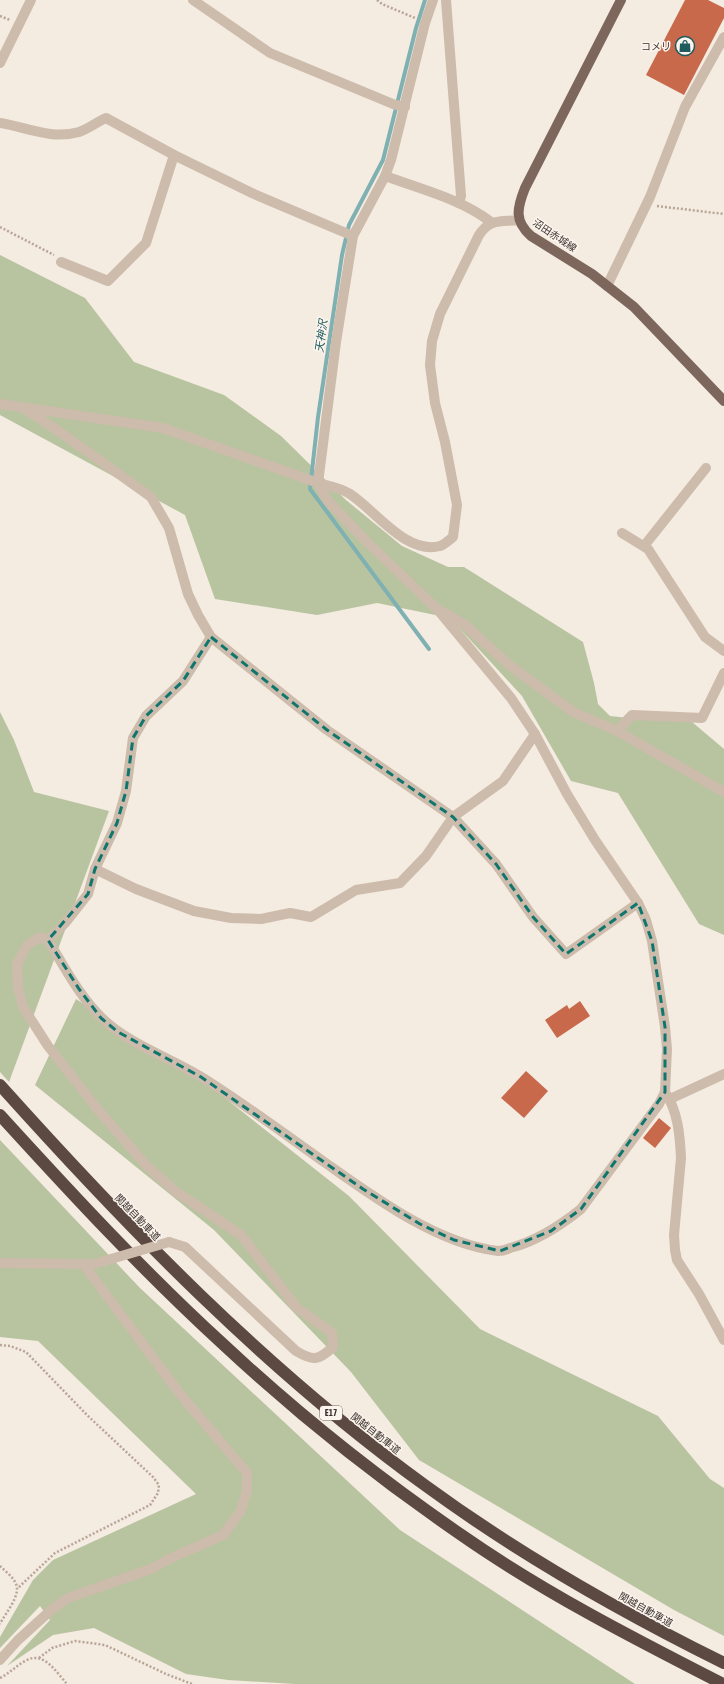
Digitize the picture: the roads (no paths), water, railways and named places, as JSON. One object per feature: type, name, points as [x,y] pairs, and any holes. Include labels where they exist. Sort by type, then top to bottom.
[{"type":"highway","name":"関越自動車道","points":[[0,1085],[107,1202],[172,1269],[305,1391],[365,1440],[425,1486],[486,1528],[650,1626],[724,1663]]},
{"type":"highway","name":"E17","points":[[0,1115],[89,1212],[158,1282],[229,1350],[282,1397],[404,1495],[462,1536],[541,1586],[635,1640],[723,1684]]},
{"type":"main road","name":"沼田赤城線","points":[[621,0],[525,188],[519,206],[519,220],[523,229],[531,236],[592,274],[634,307],[724,401]]},
{"type":"street","points":[[0,63],[31,0]]},
{"type":"street","points":[[193,0],[270,53],[400,106]]},
{"type":"street","points":[[433,0],[400,106],[391,160],[385,176],[354,236],[336,342],[318,483],[328,501],[368,543],[438,610],[511,698],[535,734],[567,794],[595,840],[638,903],[646,920],[652,940],[665,1027],[668,1095],[677,1122],[681,1146],[674,1239],[677,1260],[699,1294],[724,1340]]},
{"type":"street","points":[[446,0],[462,196],[459,204]]},
{"type":"street","points":[[607,286],[646,205],[685,107],[724,37]]},
{"type":"street","points":[[0,123],[16,125],[36,132],[60,134],[79,132],[106,118],[174,155],[254,194],[354,236]]},
{"type":"street","points":[[59,259],[108,281],[146,243],[174,155]]},
{"type":"street","points":[[385,176],[459,204],[482,215],[491,222]]},
{"type":"street","points":[[0,404],[164,428],[318,483],[341,488],[351,494],[402,537],[415,545],[430,547],[442,546],[452,537],[457,505],[445,442],[435,403],[430,366],[432,342],[440,314],[484,227],[491,222],[519,220]]},
{"type":"street","points":[[22,407],[63,434],[151,497],[169,528],[188,594],[194,608],[211,637],[327,730],[453,817],[496,864],[533,917],[566,954],[638,903]]},
{"type":"street","points":[[644,546],[706,468]]},
{"type":"street","points":[[622,533],[648,549],[705,637],[724,651]]},
{"type":"street","points":[[438,610],[464,624],[508,664],[573,712],[616,731],[724,792]]},
{"type":"street","points":[[48,940],[66,922],[88,894],[95,869],[117,823],[126,791],[133,738],[146,716],[183,682],[211,637]]},
{"type":"street","points":[[616,731],[632,715],[702,718],[724,673]]},
{"type":"street","points":[[95,869],[136,889],[194,911],[231,918],[261,919],[290,913],[311,917],[356,890],[400,883],[426,856],[453,817],[503,782],[535,734]]},
{"type":"street","points":[[0,1263],[89,1265],[169,1242],[185,1247],[296,1351],[309,1359],[323,1357],[333,1347],[332,1333],[296,1307],[241,1235],[175,1191],[146,1164],[99,1111],[48,1046],[23,1007],[18,987],[17,964],[27,945],[40,937],[48,940],[79,990],[101,1018],[118,1032],[201,1077],[241,1103],[363,1189],[414,1220],[454,1240],[468,1245],[500,1251],[535,1239],[567,1220],[582,1209],[659,1104],[668,1095],[724,1074]]},
{"type":"street","points":[[0,1660],[50,1611],[68,1598],[151,1569],[169,1559],[223,1535],[240,1512],[247,1491],[247,1473],[180,1394],[89,1265]]},
{"type":"waterway","name":"天神沢","points":[[425,0],[416,28],[383,160],[349,225],[342,255],[318,417],[310,489],[429,649]]},
{"type":"place","name":"コメリ","points":[[685,46]]}]
